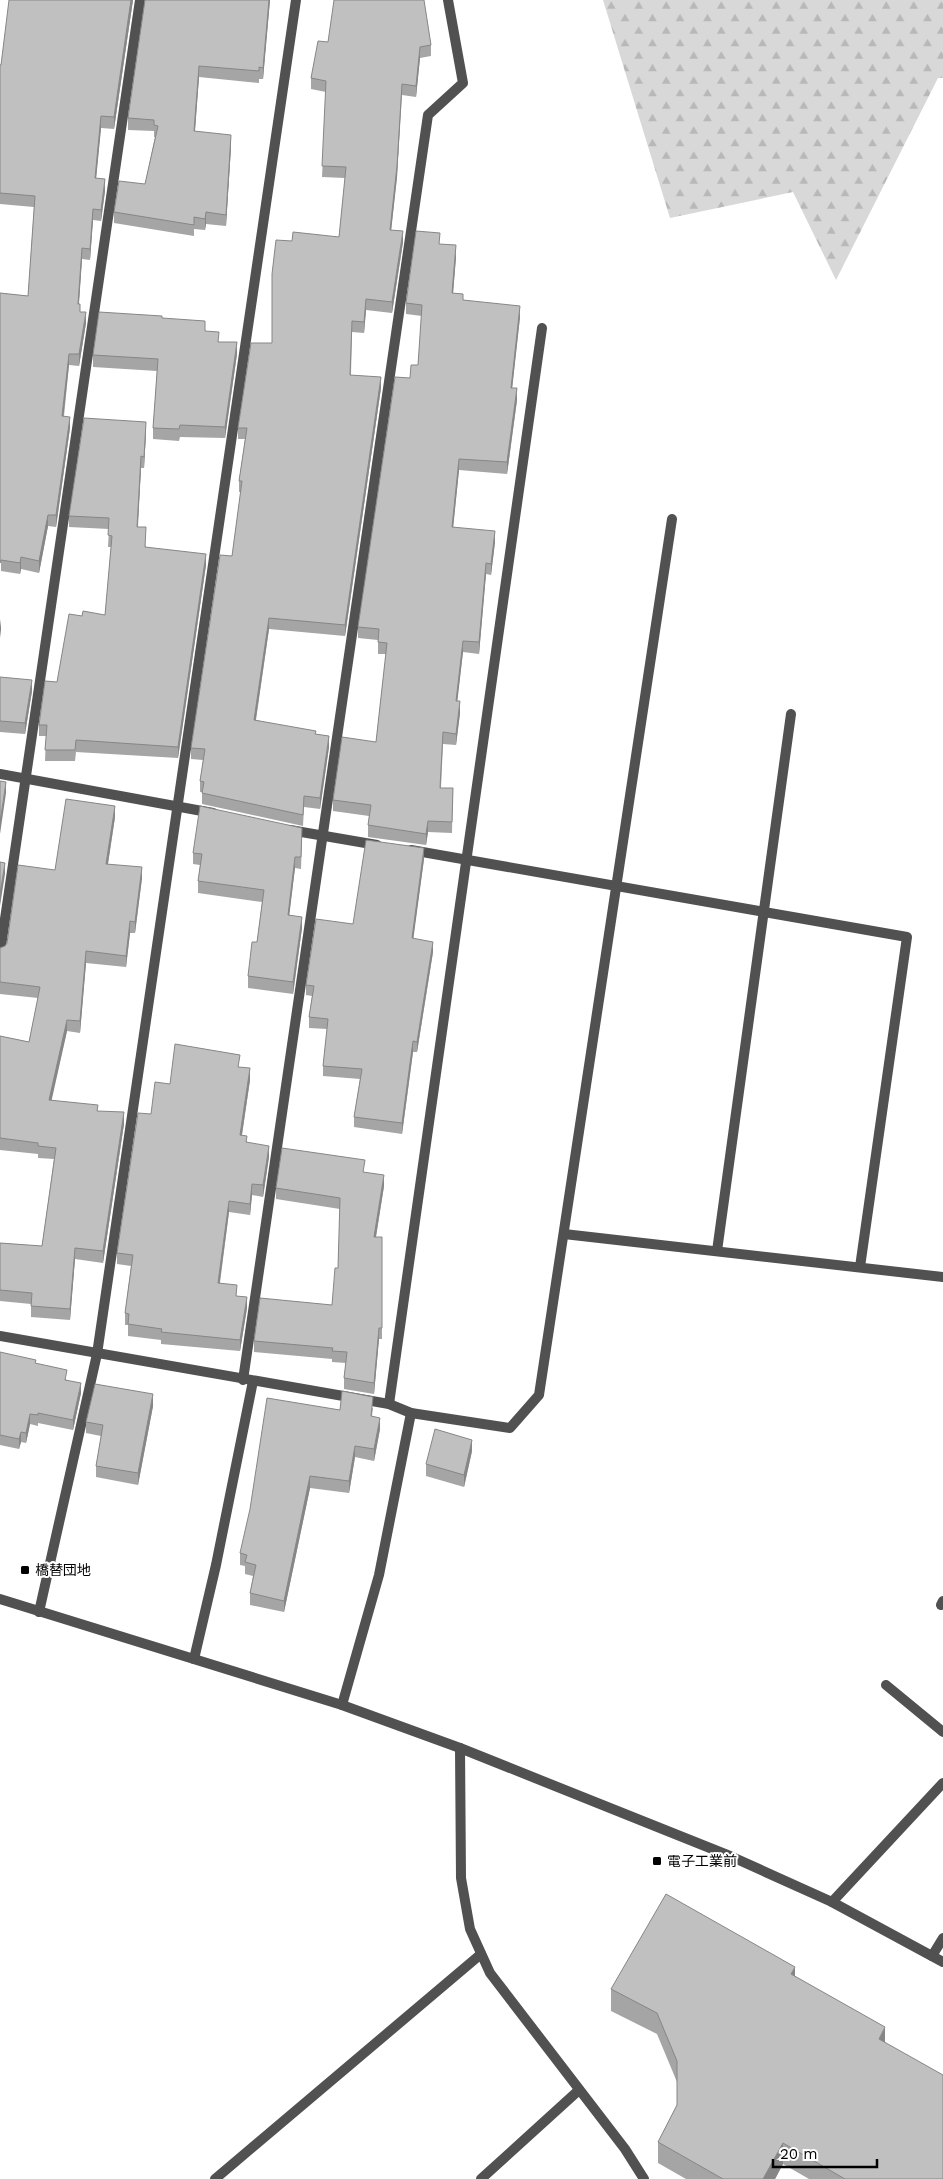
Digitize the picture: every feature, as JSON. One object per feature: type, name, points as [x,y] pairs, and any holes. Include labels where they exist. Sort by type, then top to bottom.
[{"type":"street","points":[[0,954],[24,779],[140,0]]},
{"type":"street","points":[[38,1612],[97,1354],[296,0]]},
{"type":"street","points":[[194,1659],[216,1565],[248,1380],[322,837],[428,115],[463,83],[448,0]]},
{"type":"street","points":[[388,1404],[542,328]]},
{"type":"street","points":[[0,1336],[388,1404],[411,1413],[510,1428],[539,1395],[672,519]]},
{"type":"street","points":[[717,1251],[791,714]]},
{"type":"street","points":[[0,774],[225,816]]},
{"type":"street","points":[[284,828],[322,837],[466,858],[907,937],[860,1267]]},
{"type":"street","points":[[564,1234],[943,1276]]},
{"type":"street","points":[[342,1705],[379,1575],[411,1413]]},
{"type":"street","points":[[0,1599],[342,1705],[460,1748],[730,1856],[832,1902],[943,1962]]},
{"type":"street","points":[[886,1685],[943,1732]]},
{"type":"street","points":[[460,1748],[461,1878],[470,1930],[490,1973],[625,2150],[644,2179]]},
{"type":"street","points":[[832,1902],[943,1783]]},
{"type":"street","points":[[932,1956],[943,1938]]},
{"type":"street","points":[[215,2179],[481,1954]]},
{"type":"street","points":[[481,2179],[579,2090]]},
{"type":"green space","points":[[603,0],[943,0],[943,78],[938,78],[836,280],[793,192],[670,218]]},
{"type":"building","points":[[9,0],[131,0],[114,117],[101,116],[95,178],[105,179],[101,210],[93,209],[90,249],[82,248],[78,304],[80,304],[80,312],[86,312],[79,354],[69,354],[62,416],[70,417],[56,515],[48,515],[39,561],[21,557],[20,563],[1,560],[0,563],[0,293],[28,296],[35,196],[0,193],[0,65]]},
{"type":"building","points":[[145,0],[269,0],[263,68],[259,67],[259,71],[199,66],[194,131],[231,135],[226,215],[206,212],[205,219],[194,217],[194,225],[114,212],[119,181],[145,184],[158,126],[154,125],[154,120],[128,118]]},
{"type":"building","points":[[334,0],[424,0],[431,45],[420,47],[416,86],[402,84],[397,166],[390,230],[403,231],[392,302],[366,299],[364,322],[352,321],[350,375],[381,377],[345,625],[269,618],[254,720],[316,731],[315,734],[329,736],[320,798],[304,796],[303,815],[202,793],[204,782],[200,781],[205,749],[191,748],[220,555],[232,556],[242,481],[239,481],[247,428],[238,428],[251,343],[272,343],[272,274],[276,240],[292,241],[293,232],[339,237],[346,167],[322,166],[326,81],[311,78],[318,41],[328,42]]},
{"type":"building","points":[[416,231],[440,233],[439,244],[456,245],[452,293],[463,294],[463,300],[520,306],[511,388],[517,388],[507,462],[459,459],[452,527],[495,531],[491,564],[486,563],[479,642],[463,641],[456,701],[460,701],[456,734],[443,732],[440,788],[453,788],[452,822],[428,821],[426,834],[368,825],[371,805],[333,800],[342,737],[376,742],[387,643],[378,642],[379,629],[358,627],[395,377],[410,378],[411,365],[418,365],[422,305],[406,303]]},
{"type":"building","points":[[99,312],[205,321],[205,331],[219,332],[218,342],[237,342],[225,427],[180,425],[179,429],[153,428],[158,359],[93,355]]},
{"type":"building","points":[[84,418],[146,422],[144,457],[141,456],[137,527],[146,527],[145,547],[206,554],[178,747],[76,740],[75,750],[45,750],[47,725],[39,725],[45,681],[57,682],[69,614],[82,616],[83,611],[105,615],[112,536],[108,535],[109,518],[69,516]]},
{"type":"building","points":[[0,677],[32,680],[25,723],[0,721]]},
{"type":"building","points":[[0,781],[6,782],[0,822]]},
{"type":"building","points":[[66,799],[115,806],[106,864],[142,867],[135,922],[130,921],[126,956],[86,951],[80,1021],[67,1020],[49,1100],[98,1105],[97,1111],[124,1112],[103,1251],[75,1248],[70,1309],[31,1306],[32,1293],[0,1290],[0,1243],[42,1246],[56,1148],[38,1146],[38,1143],[0,1138],[0,1036],[29,1042],[40,987],[0,982],[0,948],[7,943],[18,865],[55,870]]},
{"type":"building","points":[[200,806],[302,828],[301,857],[295,857],[288,915],[302,917],[293,982],[248,976],[252,942],[257,942],[264,890],[198,881],[202,854],[193,853]]},
{"type":"building","points":[[366,840],[424,848],[412,938],[433,942],[417,1042],[413,1041],[402,1123],[354,1117],[362,1069],[323,1066],[328,1019],[309,1017],[314,986],[306,985],[316,919],[353,924]]},
{"type":"building","points":[[0,862],[5,863],[0,894]]},
{"type":"building","points":[[175,1044],[240,1055],[238,1067],[250,1068],[240,1135],[247,1136],[246,1142],[269,1146],[263,1185],[252,1184],[250,1204],[229,1201],[218,1283],[237,1285],[236,1296],[247,1297],[240,1340],[161,1332],[162,1329],[128,1324],[129,1314],[125,1313],[133,1255],[117,1253],[138,1113],[151,1114],[155,1082],[170,1084]]},
{"type":"building","points":[[282,1148],[365,1160],[363,1172],[384,1175],[374,1237],[382,1237],[382,1328],[379,1328],[374,1383],[344,1378],[347,1352],[332,1351],[333,1348],[254,1341],[260,1298],[332,1305],[335,1268],[338,1268],[340,1198],[276,1188]]},
{"type":"building","points":[[0,1352],[36,1360],[35,1363],[67,1370],[65,1380],[81,1383],[73,1420],[38,1413],[38,1415],[30,1414],[26,1433],[21,1432],[19,1439],[0,1435]]},
{"type":"building","points":[[95,1384],[153,1394],[138,1473],[96,1466],[103,1425],[86,1422]]},
{"type":"building","points":[[342,1391],[373,1397],[371,1416],[380,1418],[374,1449],[355,1446],[349,1481],[310,1476],[284,1601],[250,1593],[256,1565],[245,1562],[247,1555],[240,1553],[250,1509],[267,1398],[340,1410]]},
{"type":"building","points":[[435,1429],[472,1440],[464,1475],[426,1464]]},
{"type":"building","points":[[666,1894],[795,1967],[791,1974],[885,2027],[879,2039],[943,2075],[943,2179],[845,2179],[783,2143],[763,2179],[723,2179],[658,2142],[677,2105],[677,2061],[657,2013],[611,1989]]},
{"type":"place","name":"橋替団地","points":[[25,1570]]},
{"type":"place","name":"電子工業前","points":[[657,1861]]}]
